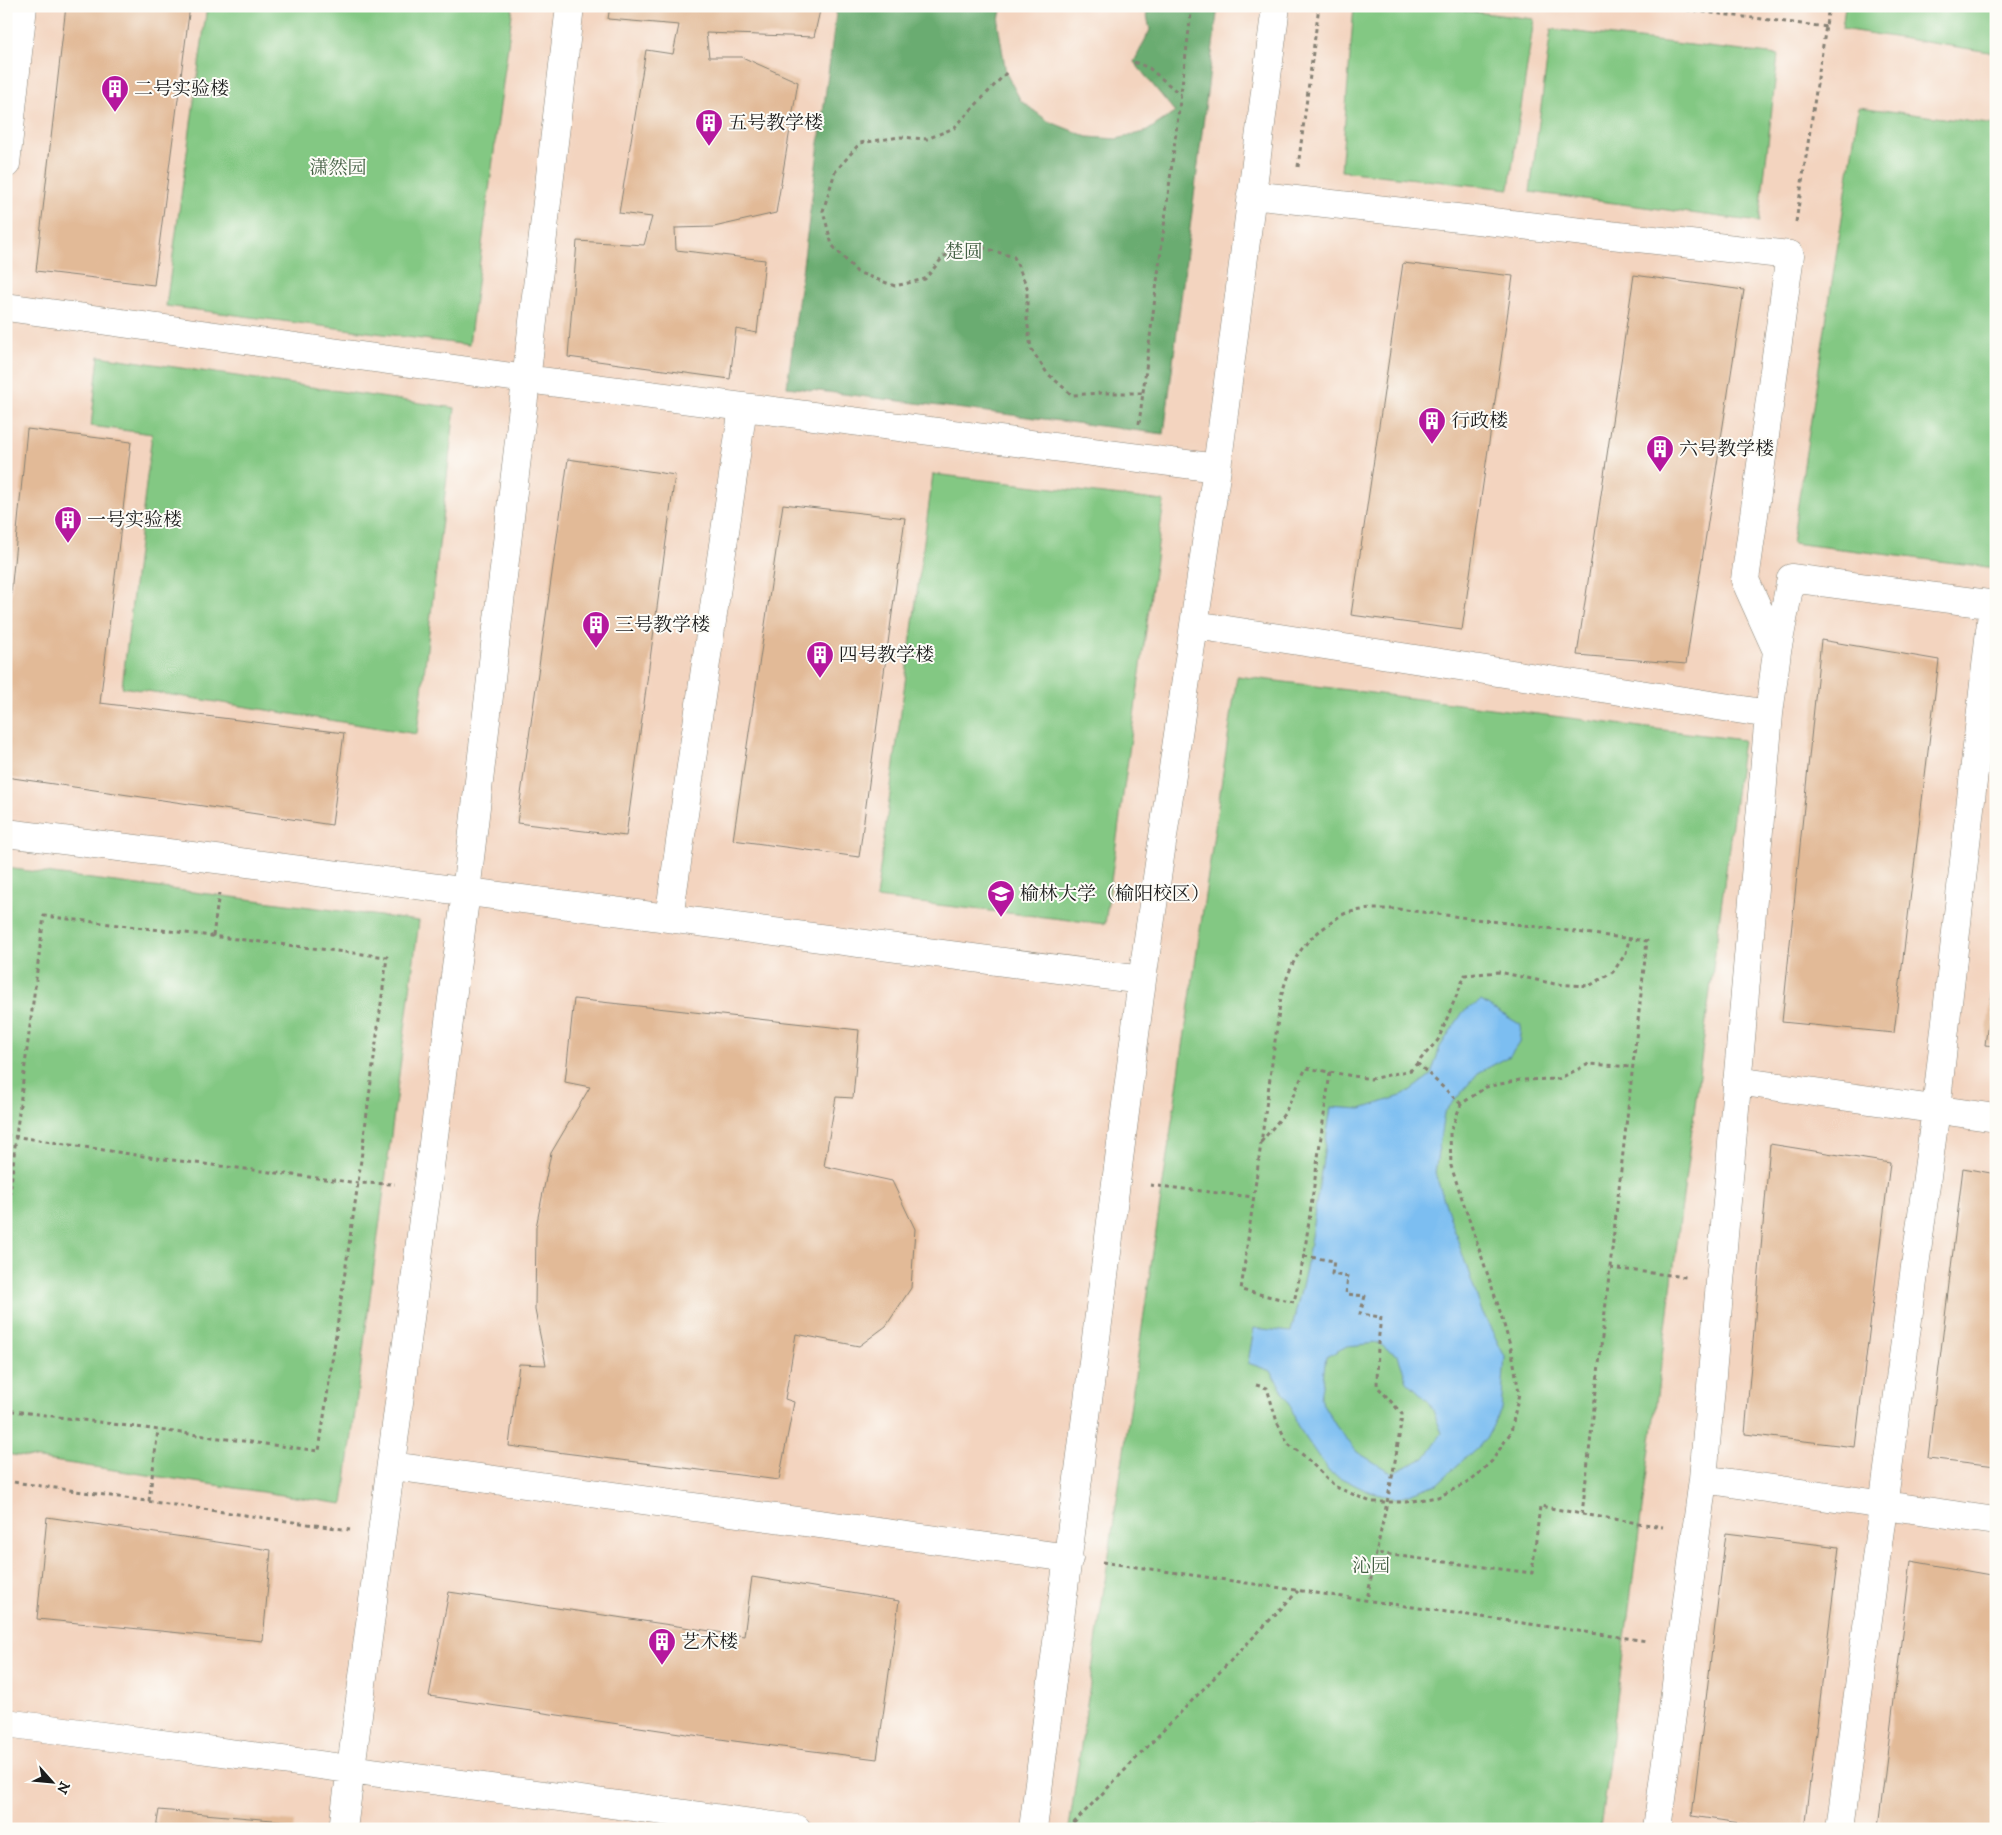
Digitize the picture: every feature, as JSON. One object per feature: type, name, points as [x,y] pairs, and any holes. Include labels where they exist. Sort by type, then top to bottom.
[{"type":"street","points":[[6,164],[23,6]]},
{"type":"street","points":[[343,1829],[466,892],[570,6]]},
{"type":"street","points":[[1033,1829],[1142,980],[1217,468],[1276,6]]},
{"type":"street","points":[[1251,195],[1790,255],[1745,580],[1777,651]]},
{"type":"street","points":[[6,307],[526,379],[1217,468]]},
{"type":"street","points":[[670,918],[743,407]]},
{"type":"street","points":[[1657,1829],[1702,1479],[1769,714],[1777,651],[1791,578],[1994,605],[1936,1108],[1840,1829]]},
{"type":"street","points":[[1194,625],[1769,714]]},
{"type":"street","points":[[6,833],[1142,980]]},
{"type":"street","points":[[1737,1081],[1996,1118]]},
{"type":"street","points":[[392,1466],[1069,1558]]},
{"type":"street","points":[[1702,1479],[1996,1521]]},
{"type":"street","points":[[6,1723],[797,1829]]},
{"type":"path","points":[[1006,73],[954,128],[926,139],[900,137],[860,143],[835,172],[823,211],[832,245],[857,272],[895,286],[925,279],[944,256],[981,247],[1014,257],[1027,287],[1027,319],[1031,349],[1047,372],[1072,396],[1103,393],[1142,393],[1192,6]]},
{"type":"path","points":[[1294,200],[1319,6]]},
{"type":"path","points":[[1655,6],[1827,27]]},
{"type":"path","points":[[1790,255],[1829,6]]},
{"type":"path","points":[[1134,62],[1149,68],[1180,94]]},
{"type":"path","points":[[213,936],[224,860]]},
{"type":"path","points":[[1330,1073],[1304,1256],[1294,1302],[1241,1290],[1281,997],[1289,970],[1301,948],[1320,930],[1344,914],[1398,909],[1647,941],[1582,1514]]},
{"type":"path","points":[[6,1235],[16,1136],[44,916],[387,957],[358,1183],[319,1451],[6,1410]]},
{"type":"path","points":[[1261,1143],[1284,1113],[1306,1068],[1371,1079],[1410,1070],[1438,1040],[1466,975],[1499,972],[1555,984],[1589,986],[1613,972],[1626,954],[1630,939]]},
{"type":"path","points":[[1417,1063],[1461,1104]]},
{"type":"path","points":[[1256,1385],[1267,1388],[1277,1422],[1288,1444],[1303,1455],[1336,1488],[1371,1502],[1406,1502],[1438,1497],[1471,1481],[1492,1461],[1511,1432],[1519,1393],[1512,1352],[1499,1308],[1451,1166],[1450,1133],[1461,1104],[1486,1087],[1520,1080],[1558,1080],[1589,1064],[1633,1067]]},
{"type":"path","points":[[6,1135],[156,1158],[358,1183],[428,1185]]},
{"type":"path","points":[[1116,1181],[1253,1197]]},
{"type":"path","points":[[1304,1256],[1334,1261],[1332,1274],[1348,1277],[1346,1294],[1365,1296],[1360,1314],[1381,1317],[1377,1386],[1402,1414],[1399,1443],[1375,1553],[1367,1600]]},
{"type":"path","points":[[1610,1268],[1720,1282]]},
{"type":"path","points":[[149,1501],[158,1430]]},
{"type":"path","points":[[6,1481],[383,1535]]},
{"type":"path","points":[[1375,1553],[1532,1573],[1540,1506],[1696,1532]]},
{"type":"path","points":[[1069,1558],[1681,1646]]},
{"type":"path","points":[[1068,1829],[1298,1590]]},
{"type":"shaded area","name":"榆林大学（榆阳校区）","points":[[6,6],[1996,6],[1996,1829],[6,1829]]},
{"type":"green space","name":"潇然园","points":[[207,6],[513,6],[469,345],[166,306]]},
{"type":"green space","name":"楚圆","points":[[837,6],[1002,6],[998,24],[1006,73],[1021,101],[1048,121],[1088,137],[1117,139],[1147,131],[1175,112],[1134,62],[1150,30],[1145,6],[1218,6],[1164,434],[787,387]]},
{"type":"green space","points":[[1354,6],[1424,6],[1534,19],[1509,189],[1341,171]]},
{"type":"green space","points":[[1845,6],[1996,6],[1996,53],[1842,29]]},
{"type":"green space","points":[[1551,29],[1778,55],[1759,222],[1530,192]]},
{"type":"green space","points":[[1859,107],[1996,125],[1996,568],[1792,543]]},
{"type":"green space","points":[[99,356],[455,408],[417,734],[122,687],[152,434],[91,426]]},
{"type":"green space","points":[[933,474],[1164,501],[1105,924],[876,898]]},
{"type":"green space","name":"沁园","points":[[1237,676],[1743,740],[1600,1829],[1069,1828]]},
{"type":"green space","points":[[6,868],[419,921],[343,1504],[6,1454]]},
{"type":"water","points":[[1481,1001],[1521,1025],[1519,1043],[1510,1056],[1478,1073],[1444,1113],[1435,1173],[1481,1309],[1505,1357],[1501,1410],[1486,1439],[1437,1484],[1397,1498],[1365,1490],[1329,1472],[1297,1425],[1290,1404],[1271,1371],[1248,1363],[1254,1328],[1291,1332],[1306,1269],[1331,1107],[1361,1109],[1404,1095],[1431,1075],[1440,1047],[1463,1012]],"holes":[[[1378,1343],[1398,1356],[1407,1381],[1430,1403],[1442,1433],[1425,1458],[1392,1473],[1357,1452],[1336,1426],[1320,1399],[1326,1357],[1347,1346]]]},
{"type":"building","name":"二号实验楼","points":[[66,6],[190,6],[154,285],[36,271]]},
{"type":"building","name":"五号教学楼","points":[[610,6],[821,6],[814,37],[706,33],[709,57],[742,57],[798,82],[776,213],[714,227],[675,228],[676,250],[765,260],[757,333],[736,329],[730,379],[568,357],[577,241],[644,245],[652,217],[619,213],[646,50],[673,54],[679,25],[608,19]]},
{"type":"building","name":"行政楼","points":[[1403,263],[1513,276],[1462,630],[1351,615]]},
{"type":"building","name":"六号教学楼","points":[[1634,275],[1744,290],[1686,664],[1577,655]]},
{"type":"building","name":"一号实验楼","points":[[27,429],[131,442],[100,703],[344,733],[332,825],[6,777],[6,645]]},
{"type":"building","name":"三号教学楼","points":[[568,459],[675,475],[626,836],[517,823]]},
{"type":"building","name":"四号教学楼","points":[[783,504],[905,518],[859,857],[733,840]]},
{"type":"building","points":[[1821,640],[1939,660],[1894,1033],[1782,1022]]},
{"type":"building","points":[[1996,970],[1996,1046],[1985,1045]]},
{"type":"building","points":[[574,999],[859,1030],[853,1098],[836,1097],[824,1166],[892,1181],[915,1229],[911,1288],[886,1326],[859,1346],[796,1334],[785,1399],[794,1402],[779,1480],[509,1446],[519,1364],[546,1365],[535,1310],[536,1227],[551,1153],[590,1087],[565,1082]]},
{"type":"building","points":[[1770,1144],[1890,1163],[1855,1447],[1745,1434]]},
{"type":"building","points":[[1963,1168],[1996,1174],[1996,1466],[1928,1458]]},
{"type":"building","points":[[47,1517],[271,1550],[263,1641],[37,1619]]},
{"type":"building","points":[[1726,1533],[1839,1547],[1804,1829],[1781,1829],[1692,1816]]},
{"type":"building","points":[[1911,1561],[1996,1576],[1996,1829],[1878,1829]]},
{"type":"building","name":"艺术楼","points":[[752,1577],[899,1601],[877,1759],[734,1741],[429,1696],[449,1592],[744,1636]]},
{"type":"building","points":[[159,1810],[295,1822],[294,1829],[156,1829]]},
{"type":"place","name":"二号实验楼","points":[[115,113]]},
{"type":"place","name":"五号教学楼","points":[[709,147]]},
{"type":"place","name":"行政楼","points":[[1432,445]]},
{"type":"place","name":"六号教学楼","points":[[1660,473]]},
{"type":"place","name":"一号实验楼","points":[[68,544]]},
{"type":"place","name":"三号教学楼","points":[[596,649]]},
{"type":"place","name":"四号教学楼","points":[[820,679]]},
{"type":"place","name":"榆林大学（榆阳校区）","points":[[1001,918]]},
{"type":"place","name":"艺术楼","points":[[662,1666]]}]
